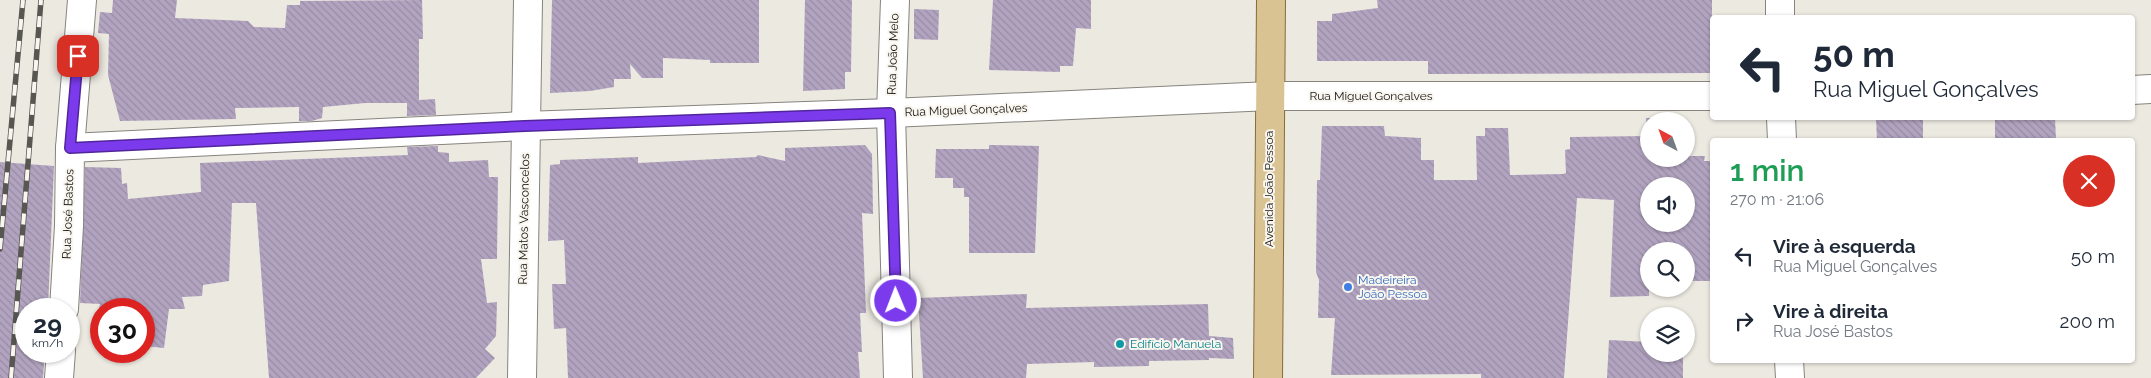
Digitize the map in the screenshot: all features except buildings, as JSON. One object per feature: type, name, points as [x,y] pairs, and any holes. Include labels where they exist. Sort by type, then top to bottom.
[{"type":"main road","name":"Avenida João Pessoa","points":[[1268,378],[1271,0]]},
{"type":"street","name":"Rua José Bastos","points":[[65,298],[69,226],[70,148],[82,0]]},
{"type":"street","name":"Rua Matos Vasconcelos","points":[[522,378],[528,0]]},
{"type":"street","name":"Rua João Melo","points":[[895,0],[890,113],[898,378]]},
{"type":"street","points":[[1780,0],[1780,15]]},
{"type":"street","points":[[2135,90],[2151,89]]},
{"type":"street","name":"Rua Miguel Gonçalves","points":[[70,148],[525,126],[890,113],[1270,96],[1710,96]]},
{"type":"street","points":[[1781,120],[1782,138]]},
{"type":"street","points":[[59,378],[60,363]]},
{"type":"street","points":[[1789,363],[1790,378]]},
{"type":"railway","points":[[0,249],[23,0]]},
{"type":"railway","points":[[11,378],[41,0]]},
{"type":"place","name":"Madeireira João Pessoa","points":[[1348,287]]},
{"type":"place","name":"Edifício Manuela","points":[[1120,344]]},
{"type":"route","points":[[78,56],[70,148],[525,126],[890,113],[896,301]]}]
